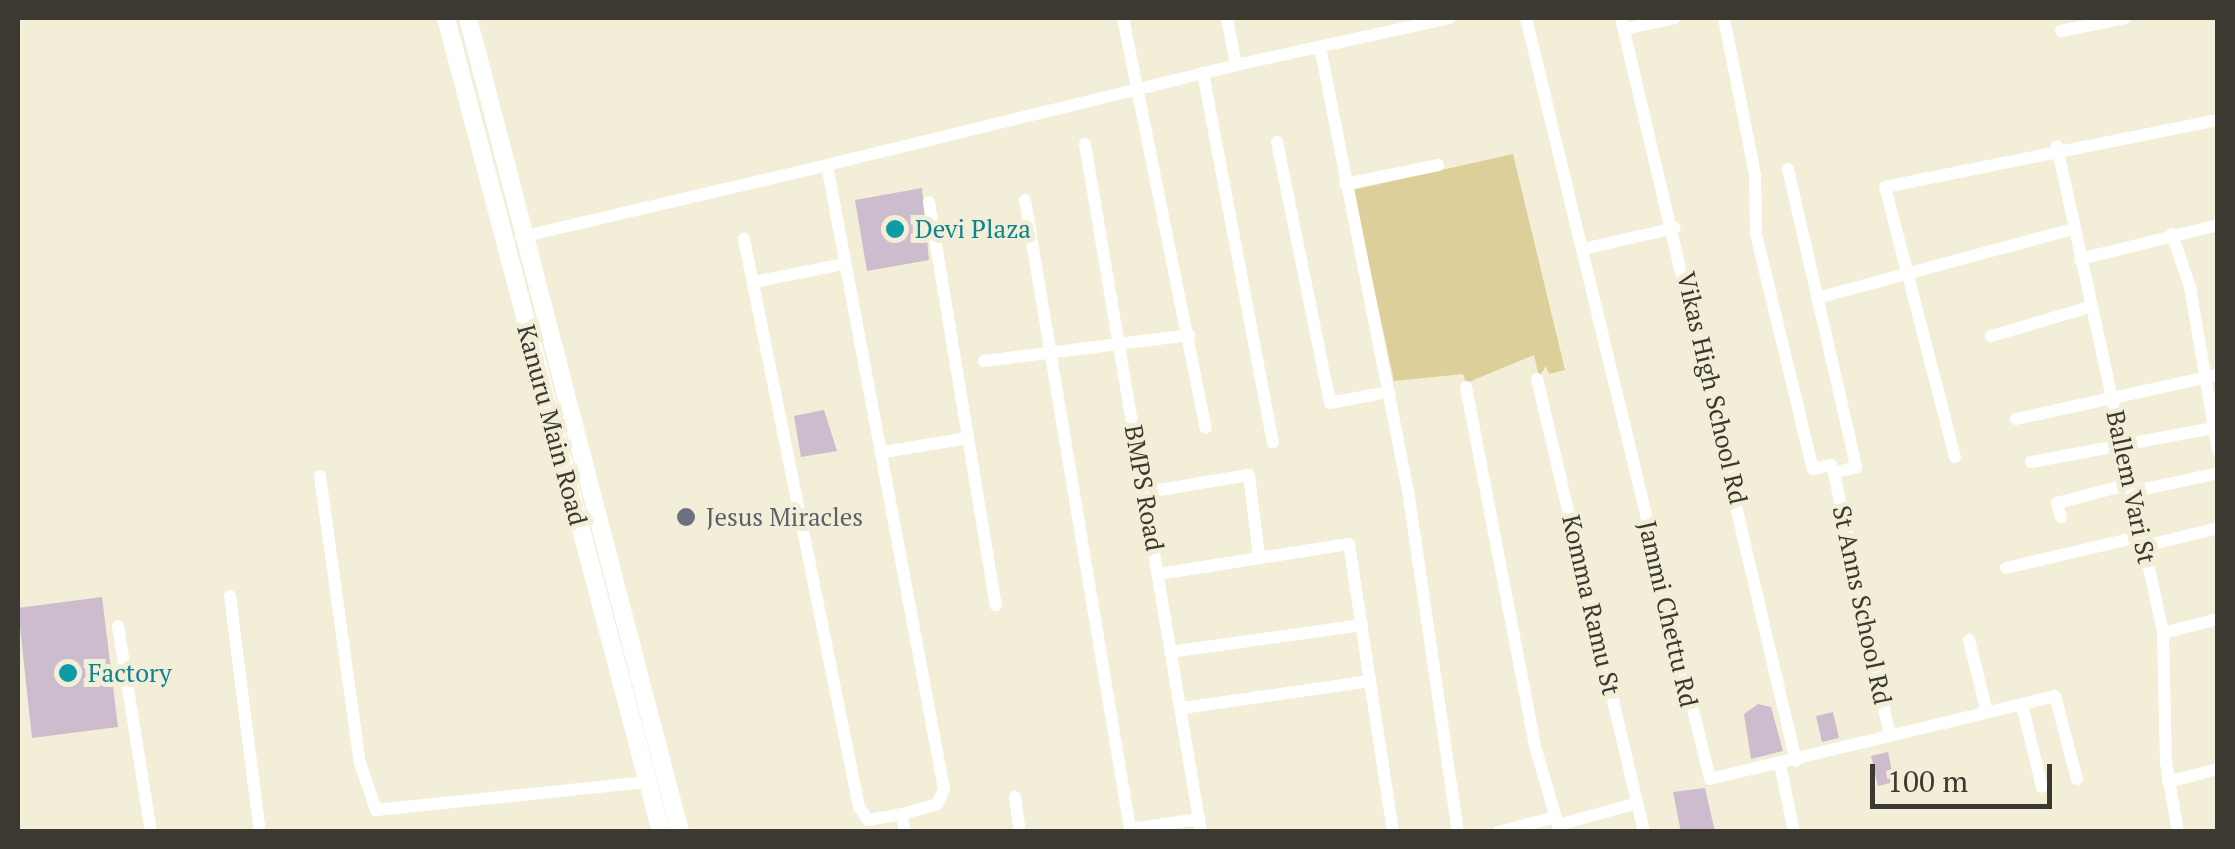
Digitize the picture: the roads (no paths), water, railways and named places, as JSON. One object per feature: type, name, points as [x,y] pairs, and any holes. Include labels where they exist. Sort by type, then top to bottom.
[{"type":"main road","name":"Kanuru Main Road","points":[[446,18],[520,237],[646,782],[661,832]]},
{"type":"main road","name":"Kanuru Main Road","points":[[468,18],[478,105],[564,435],[680,832]]},
{"type":"street","points":[[1123,18],[1206,428]]},
{"type":"street","points":[[1228,18],[1236,66]]},
{"type":"street","points":[[520,237],[1138,86],[1321,52],[1449,18]]},
{"type":"street","name":"Jammi Chettu Rd","points":[[1526,18],[1706,772],[1719,781],[1987,712],[2060,700],[2078,779]]},
{"type":"street","points":[[1623,23],[1675,18]]},
{"type":"street","points":[[1724,18],[1756,175],[1756,234],[1812,469],[1830,464],[1834,473],[1856,467],[1788,168]]},
{"type":"street","points":[[2061,31],[2126,18]]},
{"type":"street","name":"Vikas High School Rd","points":[[1623,23],[1675,228],[1796,761]]},
{"type":"street","points":[[1321,52],[1389,392],[1458,832]]},
{"type":"street","points":[[1202,73],[1273,442]]},
{"type":"street","points":[[1955,457],[1885,187],[2057,146],[2218,120]]},
{"type":"street","points":[[1277,142],[1330,403],[1389,392]]},
{"type":"street","name":"BMPS Road","points":[[1085,144],[1200,825]]},
{"type":"street","name":"Ballem Vari St","points":[[2057,146],[2162,634],[2168,782],[2178,832]]},
{"type":"street","points":[[744,239],[859,807],[868,820],[937,804],[944,788],[884,452],[826,165]]},
{"type":"street","points":[[1345,184],[1438,165]]},
{"type":"street","points":[[1026,200],[1048,352],[1130,830],[1200,825]]},
{"type":"street","points":[[929,202],[996,605]]},
{"type":"street","points":[[2080,259],[2218,225]]},
{"type":"street","points":[[1583,249],[1675,228]]},
{"type":"street","points":[[1817,298],[1908,277],[2073,230]]},
{"type":"street","points":[[2172,234],[2210,377],[2218,451]]},
{"type":"street","points":[[754,282],[844,264]]},
{"type":"street","points":[[1990,336],[2090,307]]},
{"type":"street","points":[[984,360],[1189,334]]},
{"type":"street","points":[[2016,419],[2210,377]]},
{"type":"street","name":"Komma Ramu St","points":[[1537,379],[1644,832]]},
{"type":"street","points":[[1466,387],[1534,746],[1558,824]]},
{"type":"street","points":[[2031,462],[2215,427]]},
{"type":"street","points":[[884,452],[968,438]]},
{"type":"street","name":"St Anns School Rd","points":[[1834,473],[1890,736]]},
{"type":"street","points":[[2061,516],[2057,503],[2218,473]]},
{"type":"street","points":[[1146,492],[1249,475],[1259,556]]},
{"type":"street","points":[[320,476],[360,764],[376,810],[646,782]]},
{"type":"street","points":[[2006,568],[2218,528]]},
{"type":"street","points":[[1160,574],[1349,544],[1393,832]]},
{"type":"street","points":[[230,596],[260,832]]},
{"type":"street","points":[[2162,634],[2218,619]]},
{"type":"street","points":[[118,626],[151,832]]},
{"type":"street","points":[[1170,652],[1362,626]]},
{"type":"street","points":[[1970,640],[1987,712]]},
{"type":"street","points":[[1183,708],[1370,681]]},
{"type":"street","points":[[2022,704],[2042,787]]},
{"type":"street","points":[[1780,764],[1794,832]]},
{"type":"street","points":[[2168,782],[2218,769]]},
{"type":"street","points":[[1015,796],[1020,832]]},
{"type":"street","points":[[1498,832],[1558,824],[1637,803]]},
{"type":"street","points":[[901,814],[905,832]]},
{"type":"place","name":"Devi Plaza","points":[[895,229]]},
{"type":"place","name":"Jesus Miracles","points":[[686,517]]},
{"type":"place","name":"Factory","points":[[68,673]]}]
